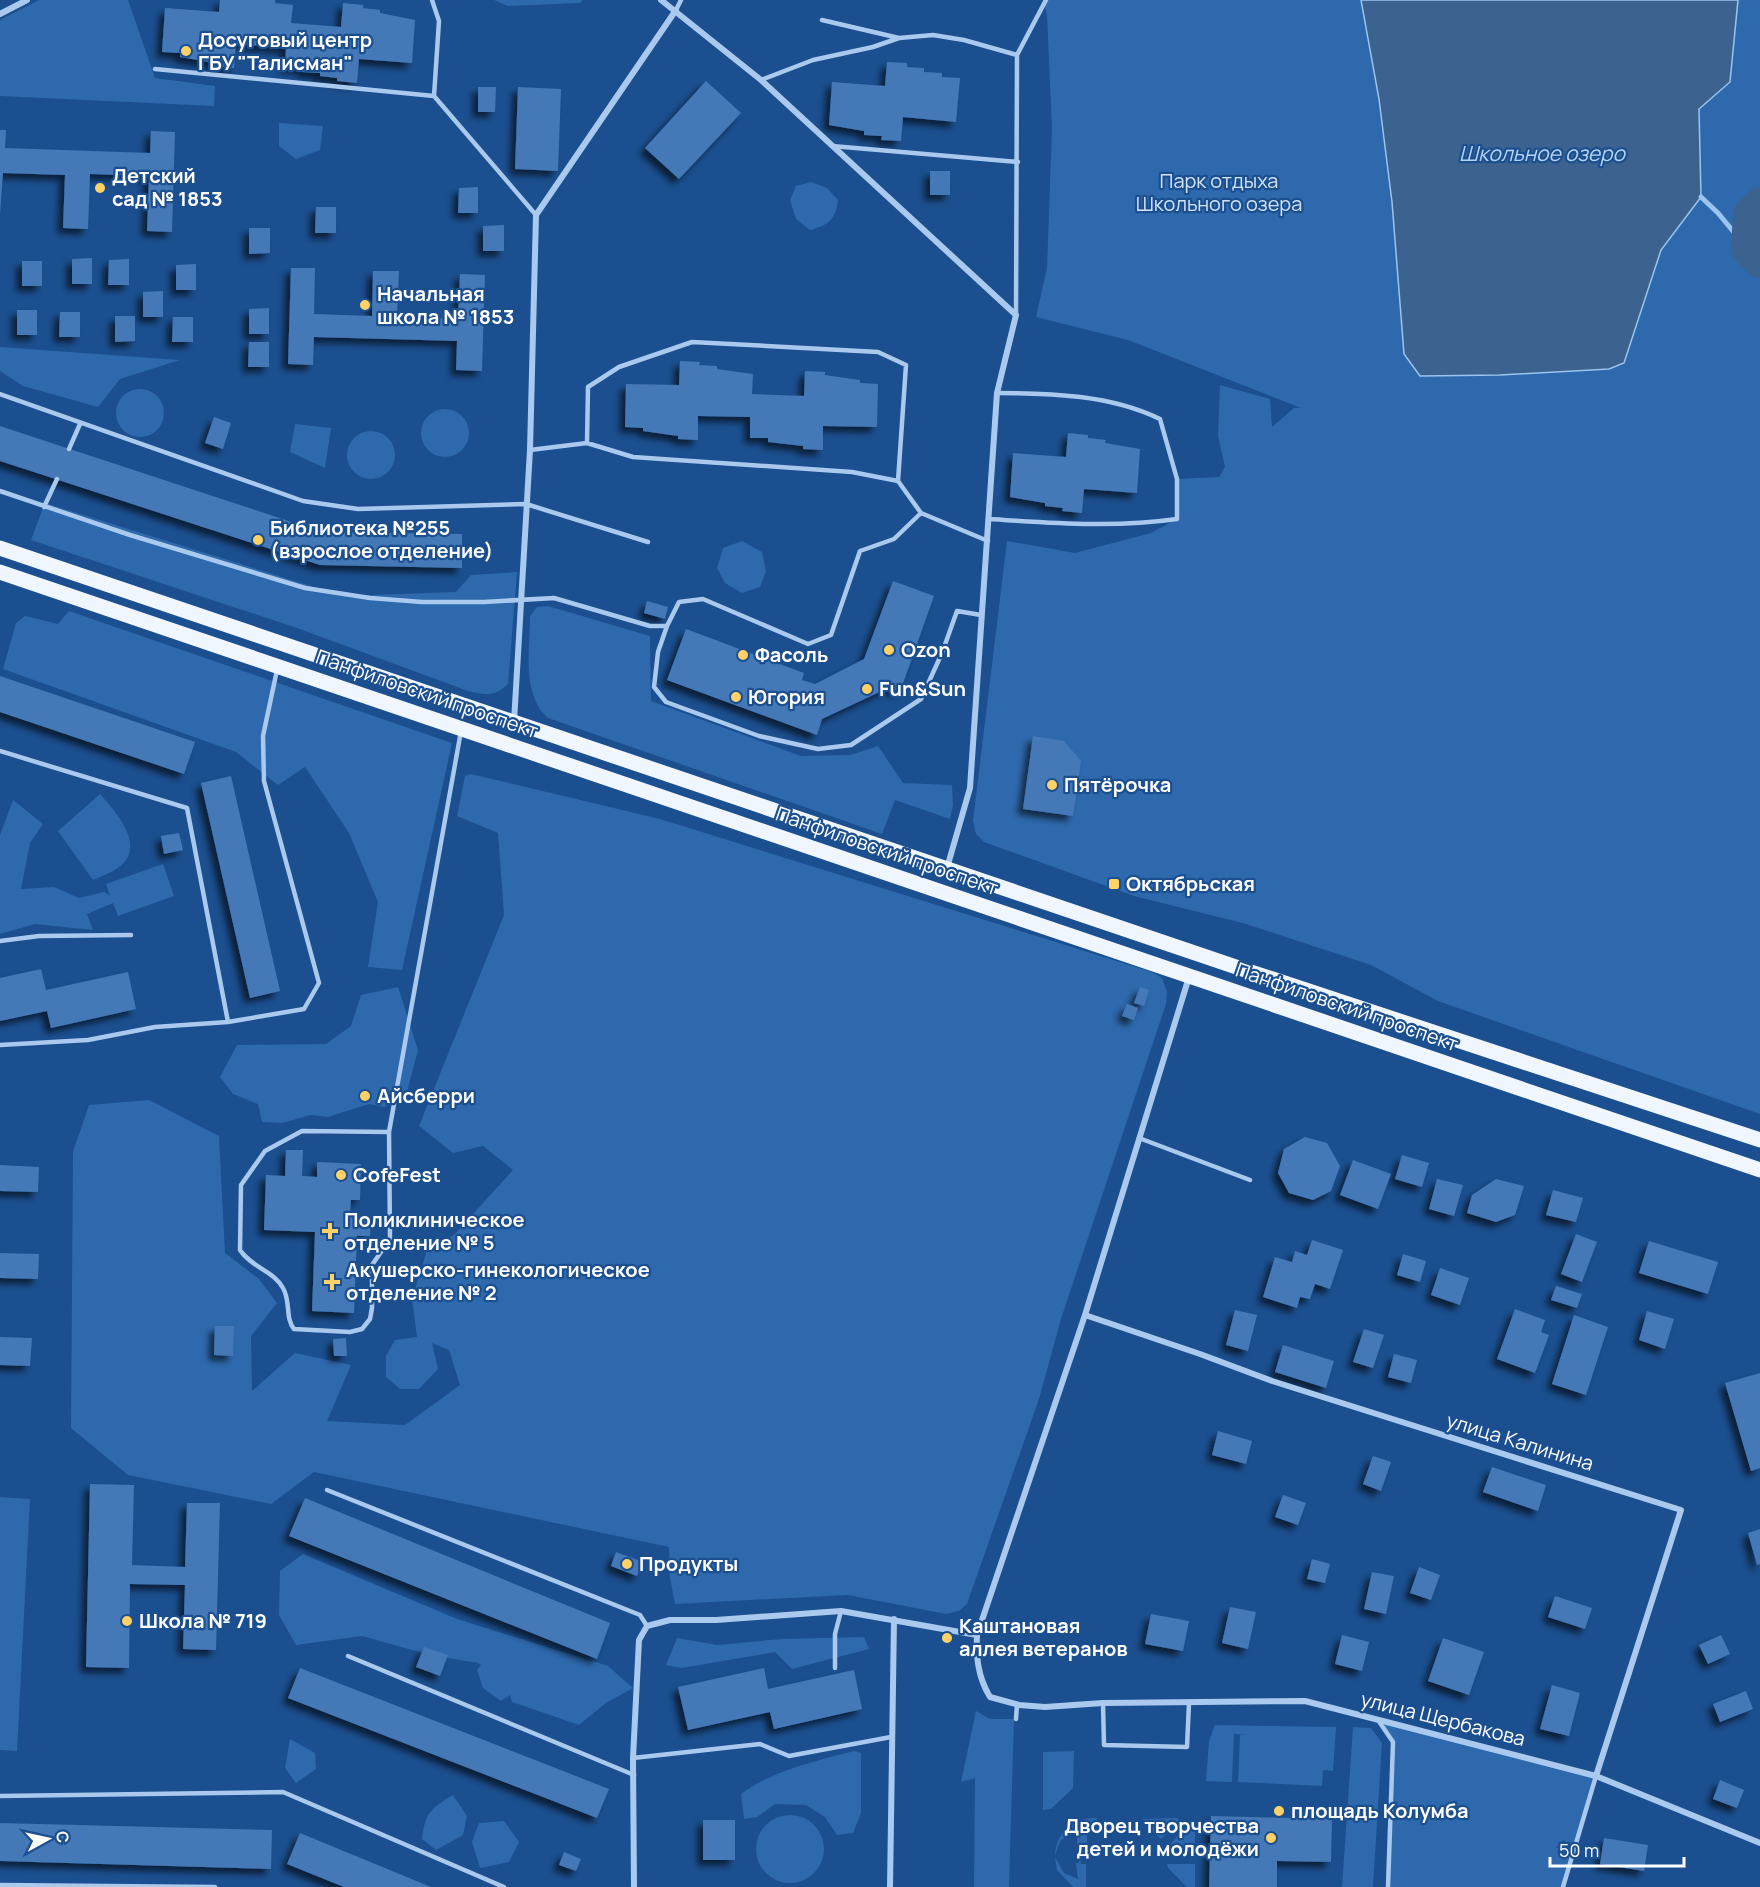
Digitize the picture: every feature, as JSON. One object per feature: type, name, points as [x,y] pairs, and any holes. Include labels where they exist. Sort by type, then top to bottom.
[{"type":"main road","name":"Панфиловский проспект","points":[[0,548],[947,869],[1760,1140]]},
{"type":"main road","name":"Панфиловский проспект","points":[[0,572],[1760,1170]]},
{"type":"street","points":[[0,14],[27,0]]},
{"type":"street","points":[[661,0],[761,80],[1016,315],[997,393],[970,788],[947,869]]},
{"type":"street","points":[[514,722],[530,450],[536,215],[676,10]]},
{"type":"street","name":"улица Щербакова","points":[[1190,975],[1085,1315],[977,1635],[976,1660],[983,1685],[990,1697],[1017,1704],[1045,1707],[1103,1703],[1305,1701],[1596,1776],[1760,1843]]},
{"type":"street","name":"улица Калинина","points":[[1085,1315],[1272,1381],[1681,1510],[1596,1776]]},
{"type":"street","points":[[634,1887],[633,1758],[639,1640],[647,1626],[670,1620],[716,1620],[840,1611],[977,1635]]},
{"type":"street","points":[[890,1887],[894,1619]]},
{"type":"lane","points":[[432,0],[439,21],[435,96],[536,215]]},
{"type":"lane","points":[[676,10],[681,0]]},
{"type":"lane","points":[[1016,315],[1017,55],[1046,0]]},
{"type":"lane","points":[[822,20],[899,38]]},
{"type":"lane","points":[[761,80],[813,60],[873,47],[899,38],[933,35],[954,38],[1017,55]]},
{"type":"lane","points":[[155,69],[435,96]]},
{"type":"lane","points":[[830,146],[1018,162]]},
{"type":"lane","points":[[587,443],[588,387],[619,367],[692,342],[878,352],[906,365],[898,481],[921,513],[988,541]]},
{"type":"lane","points":[[990,519],[1082,525],[1141,524],[1177,519],[1177,479],[1160,419],[1139,409],[1056,393],[997,393]]},
{"type":"lane","points":[[0,394],[303,501],[358,509],[526,504],[648,542]]},
{"type":"lane","points":[[69,449],[80,424]]},
{"type":"lane","points":[[530,450],[587,443],[633,457],[852,472],[898,481]]},
{"type":"lane","points":[[44,507],[57,479]]},
{"type":"lane","points":[[0,491],[44,507],[305,588],[370,598],[422,602],[554,598],[650,626],[667,626]]},
{"type":"lane","points":[[921,513],[894,539],[860,551],[831,635],[808,644],[703,599],[679,602],[658,652],[654,687],[666,702],[759,736],[818,748],[851,745],[921,699],[942,653],[957,611],[981,615]]},
{"type":"lane","points":[[0,1046],[88,1040],[155,1027],[228,1022],[304,1009],[319,983],[264,781],[263,736],[279,665]]},
{"type":"lane","points":[[389,1132],[302,1131],[265,1151],[241,1185],[240,1250],[244,1257],[278,1280],[284,1290],[289,1323],[294,1329],[350,1332],[362,1329],[370,1319],[372,1265],[390,1239],[389,1132],[461,729]]},
{"type":"lane","points":[[0,751],[187,808],[228,1022]]},
{"type":"lane","points":[[0,941],[39,936],[131,935]]},
{"type":"lane","points":[[1139,1138],[1250,1180]]},
{"type":"lane","points":[[327,1490],[640,1615],[647,1626]]},
{"type":"lane","points":[[835,1668],[835,1634],[840,1611]]},
{"type":"lane","points":[[348,1656],[634,1775]]},
{"type":"lane","points":[[1103,1703],[1104,1745],[1187,1747],[1189,1703]]},
{"type":"lane","points":[[1016,1719],[1017,1704]]},
{"type":"lane","points":[[1378,1720],[1393,1742],[1388,1887]]},
{"type":"lane","points":[[633,1758],[760,1744],[789,1756],[891,1737]]},
{"type":"lane","points":[[1563,1887],[1596,1776]]},
{"type":"lane","points":[[0,1796],[283,1792],[504,1887]]},
{"type":"lane","points":[[0,1885],[215,1887]]},
{"type":"green space","points":[[39,0],[128,0],[155,78],[215,86],[214,106],[0,96],[0,20]]},
{"type":"green space","points":[[494,0],[583,0],[580,3],[508,6]]},
{"type":"green space","name":"Парк отдыха Школьного озера","points":[[1043,0],[1361,0],[1379,99],[1392,202],[1396,257],[1420,376],[1500,375],[1609,369],[1624,363],[1661,250],[1701,197],[1699,109],[1730,82],[1738,0],[1760,0],[1760,1114],[1438,1001],[1371,965],[1243,923],[1134,896],[984,842],[976,834],[973,821],[1007,541],[1075,553],[1151,533],[1177,519],[1177,479],[1219,477],[1225,467],[1218,436],[1220,385],[1270,399],[1272,427],[1294,408],[1301,408],[1128,340],[1036,317],[1047,268],[1052,128],[1047,15]]},
{"type":"green space","points":[[279,123],[323,126],[320,150],[296,159],[279,146]]},
{"type":"green space","points":[[811,182],[827,188],[838,200],[830,221],[810,230],[796,219],[790,200],[796,186]]},
{"type":"green space","points":[[0,347],[180,360],[120,379],[98,407],[23,386],[0,371]]},
{"type":"green space","points":[[135,389],[145,389],[157,396],[164,408],[164,418],[157,430],[145,437],[135,437],[120,426],[116,418],[116,408],[127,393]]},
{"type":"green space","points":[[440,409],[450,409],[462,416],[469,428],[469,438],[462,450],[450,457],[440,457],[425,446],[421,438],[421,428],[432,413]]},
{"type":"green space","points":[[295,424],[331,428],[325,468],[290,452]]},
{"type":"green space","points":[[366,431],[376,431],[388,438],[395,450],[395,460],[388,472],[376,479],[366,479],[351,468],[347,460],[347,450],[358,435]]},
{"type":"green space","points":[[45,503],[343,596],[456,592],[471,575],[517,572],[508,684],[490,694],[468,691],[297,628],[31,540]]},
{"type":"green space","points":[[742,541],[762,552],[766,571],[760,587],[742,593],[725,583],[717,568],[723,548]]},
{"type":"green space","points":[[548,606],[650,636],[651,701],[801,756],[850,755],[878,746],[903,783],[952,785],[953,805],[950,819],[895,800],[882,834],[548,718],[539,708],[530,684],[529,656],[530,616],[537,607]]},
{"type":"green space","points":[[69,611],[452,743],[402,970],[368,967],[378,902],[349,833],[305,767],[278,785],[236,752],[3,669],[16,623],[25,616],[58,624]]},
{"type":"green space","points":[[471,774],[660,819],[1152,972],[1162,978],[1167,992],[1166,1004],[1061,1319],[1039,1399],[967,1604],[959,1611],[946,1614],[848,1595],[675,1604],[670,1578],[669,1547],[314,1472],[271,1504],[128,1475],[71,1428],[73,1152],[89,1105],[149,1100],[219,1136],[225,1253],[259,1279],[277,1303],[251,1336],[252,1391],[295,1353],[351,1365],[327,1421],[405,1425],[460,1385],[449,1350],[432,1343],[438,1369],[419,1389],[400,1389],[386,1377],[386,1356],[395,1340],[417,1337],[412,1299],[427,1250],[454,1235],[513,1170],[483,1146],[453,1153],[419,1126],[504,915],[498,833],[457,816],[465,776]]},
{"type":"green space","points":[[100,794],[126,829],[130,839],[130,849],[127,859],[119,867],[93,880],[58,831]]},
{"type":"green space","points":[[13,800],[43,824],[30,843],[21,889],[54,887],[79,898],[104,892],[110,896],[106,884],[163,864],[174,896],[118,916],[113,903],[87,914],[93,930],[35,924],[0,934],[0,835]]},
{"type":"green space","points":[[398,987],[418,1050],[407,1092],[384,1107],[369,1104],[328,1117],[311,1115],[282,1123],[262,1122],[258,1104],[233,1094],[220,1077],[237,1045],[326,1044],[351,1026],[361,995]]},
{"type":"green space","points":[[0,1497],[30,1499],[17,1751],[0,1750]]},
{"type":"green space","points":[[303,1554],[457,1619],[608,1666],[633,1688],[606,1703],[579,1725],[512,1702],[510,1695],[501,1701],[483,1688],[477,1670],[481,1665],[478,1663],[430,1655],[362,1636],[296,1645],[279,1615],[280,1571]]},
{"type":"green space","points":[[864,1637],[869,1649],[792,1669],[775,1652],[682,1668],[666,1665],[677,1638],[717,1645],[782,1639]]},
{"type":"green space","points":[[976,1711],[990,1719],[1014,1719],[1009,1887],[974,1887],[975,1778],[961,1782]]},
{"type":"green space","points":[[1378,1720],[1596,1776],[1564,1887],[1388,1887],[1393,1742]]},
{"type":"green space","points":[[1215,1725],[1336,1727],[1333,1771],[1323,1770],[1322,1786],[1238,1782],[1240,1735],[1249,1735],[1234,1734],[1232,1782],[1206,1781],[1209,1741]]},
{"type":"green space","points":[[1353,1727],[1371,1728],[1382,1743],[1373,1887],[1342,1887]]},
{"type":"green space","points":[[290,1739],[315,1753],[316,1769],[296,1783],[285,1768]]},
{"type":"green space","points":[[854,1751],[861,1753],[861,1813],[853,1833],[837,1835],[825,1817],[806,1805],[775,1804],[757,1817],[744,1819],[741,1794],[781,1772]]},
{"type":"green space","points":[[1074,1751],[1073,1788],[1051,1809],[1043,1810],[1043,1752]]},
{"type":"green space","points":[[453,1795],[467,1816],[463,1835],[436,1850],[422,1839],[425,1823],[434,1808]]},
{"type":"green space","points":[[790,1815],[803,1817],[814,1825],[822,1836],[824,1849],[822,1862],[814,1873],[803,1881],[790,1883],[777,1881],[766,1873],[758,1862],[756,1849],[758,1836],[766,1825],[777,1817]]},
{"type":"green space","points":[[1097,1818],[1096,1824],[1087,1824],[1087,1847],[1083,1848],[1080,1855],[1080,1848],[1077,1848],[1077,1831],[1060,1841],[1055,1856],[1062,1833],[1080,1820]]},
{"type":"green space","points":[[1177,1818],[1179,1820],[1161,1839],[1143,1823],[1143,1819]]},
{"type":"green space","points":[[504,1821],[519,1842],[509,1862],[480,1868],[472,1842],[479,1823]]},
{"type":"green space","points":[[1189,1825],[1195,1825],[1195,1850],[1168,1850],[1168,1846]]},
{"type":"green space","points":[[1055,1857],[1064,1873],[1078,1879],[1076,1863],[1079,1863],[1079,1857],[1081,1864],[1086,1864],[1086,1887],[1073,1887],[1057,1870]]},
{"type":"green space","points":[[1167,1864],[1195,1864],[1195,1887],[1187,1887],[1168,1868]]},
{"type":"water","name":"Школьное озеро","points":[[1361,0],[1738,0],[1730,82],[1699,109],[1701,197],[1661,250],[1624,363],[1609,369],[1500,375],[1420,376],[1404,354],[1392,202],[1379,99]]},
{"type":"building","points":[[220,0],[275,0],[275,3],[293,5],[291,23],[341,27],[343,3],[363,5],[363,8],[380,10],[380,13],[415,20],[412,63],[359,59],[357,83],[337,81],[337,78],[320,76],[320,73],[302,72],[303,68],[285,67],[286,48],[236,44],[234,68],[215,66],[215,63],[180,57],[180,53],[162,52],[165,8],[219,12]]},
{"type":"building","points":[[887,62],[907,63],[907,67],[924,68],[924,72],[942,73],[942,77],[960,78],[956,122],[903,117],[901,141],[881,140],[882,136],[864,135],[864,131],[829,125],[832,82],[885,86]]},
{"type":"building","points":[[706,81],[741,113],[679,179],[645,148]]},
{"type":"building","points":[[478,87],[496,87],[495,112],[478,112]]},
{"type":"building","points":[[518,87],[561,89],[558,171],[515,169]]},
{"type":"building","points":[[0,130],[6,130],[5,148],[150,153],[151,131],[175,132],[172,232],[147,231],[149,176],[90,174],[88,229],[63,228],[65,175],[3,173],[0,214]]},
{"type":"building","points":[[930,171],[950,171],[950,195],[930,195]]},
{"type":"building","points":[[478,187],[478,213],[458,213],[459,188]]},
{"type":"building","points":[[316,207],[336,207],[336,233],[315,233]]},
{"type":"building","points":[[504,225],[504,251],[483,251],[483,226]]},
{"type":"building","points":[[249,228],[270,228],[270,253],[249,254]]},
{"type":"building","points":[[92,258],[92,284],[72,284],[72,259]]},
{"type":"building","points":[[129,259],[129,285],[108,285],[109,260]]},
{"type":"building","points":[[22,261],[42,261],[42,286],[22,286]]},
{"type":"building","points":[[196,264],[196,290],[176,290],[176,265]]},
{"type":"building","points":[[291,268],[315,268],[314,314],[372,316],[373,271],[399,271],[397,317],[458,319],[460,274],[485,275],[482,371],[456,370],[457,341],[314,337],[313,365],[288,364]]},
{"type":"building","points":[[163,291],[163,317],[143,317],[143,292]]},
{"type":"building","points":[[269,308],[269,334],[249,334],[249,309]]},
{"type":"building","points":[[17,310],[37,310],[37,335],[17,335]]},
{"type":"building","points":[[60,312],[80,312],[80,337],[59,337]]},
{"type":"building","points":[[115,316],[135,316],[135,341],[115,342]]},
{"type":"building","points":[[173,317],[193,317],[193,342],[172,342]]},
{"type":"building","points":[[249,342],[269,342],[269,367],[248,367]]},
{"type":"building","points":[[680,361],[700,362],[699,365],[717,366],[717,369],[753,374],[752,394],[804,396],[805,371],[825,372],[825,375],[860,380],[860,383],[878,384],[877,427],[823,426],[823,450],[803,449],[803,446],[768,442],[768,438],[750,438],[750,417],[698,416],[698,440],[678,439],[678,436],[643,431],[643,428],[625,427],[626,384],[679,385]]},
{"type":"building","points":[[214,417],[231,423],[223,449],[205,443]]},
{"type":"building","points":[[0,426],[322,532],[462,534],[462,568],[320,565],[0,461]]},
{"type":"building","points":[[1068,433],[1088,435],[1088,438],[1106,440],[1105,443],[1140,449],[1137,493],[1084,489],[1082,513],[1062,511],[1063,508],[1045,506],[1045,503],[1010,497],[1013,453],[1066,457]]},
{"type":"building","points":[[893,581],[934,596],[900,692],[888,688],[822,719],[817,735],[667,680],[686,629],[804,673],[802,680],[815,684],[864,659]]},
{"type":"building","points":[[647,601],[668,607],[665,619],[644,613]]},
{"type":"building","points":[[0,676],[195,742],[184,774],[0,712]]},
{"type":"building","name":"Пятёрочка","points":[[1033,736],[1064,741],[1081,761],[1073,816],[1023,809]]},
{"type":"building","points":[[231,776],[280,991],[250,998],[201,783]]},
{"type":"building","points":[[179,833],[183,850],[164,854],[161,836]]},
{"type":"building","points":[[41,969],[46,990],[128,972],[136,1009],[51,1028],[47,1011],[0,1021],[0,978]]},
{"type":"building","points":[[1140,987],[1149,990],[1144,1006],[1134,1003]]},
{"type":"building","points":[[1127,1004],[1138,1008],[1134,1020],[1122,1016]]},
{"type":"building","points":[[1305,1137],[1327,1143],[1340,1166],[1331,1191],[1313,1200],[1289,1193],[1278,1173],[1284,1149]]},
{"type":"building","name":"Поликлиническое отделение № 5","points":[[286,1150],[303,1150],[302,1176],[317,1177],[317,1162],[361,1164],[360,1200],[351,1200],[350,1215],[371,1216],[370,1236],[357,1236],[354,1313],[312,1311],[315,1232],[264,1230],[266,1175],[285,1176]]},
{"type":"building","points":[[1402,1155],[1429,1163],[1422,1187],[1395,1179]]},
{"type":"building","points":[[1353,1160],[1391,1174],[1378,1209],[1340,1195]]},
{"type":"building","points":[[0,1165],[39,1167],[38,1192],[0,1191]]},
{"type":"building","points":[[1437,1179],[1463,1185],[1454,1216],[1429,1209]]},
{"type":"building","points":[[1496,1179],[1524,1186],[1515,1215],[1496,1222],[1467,1213],[1472,1195]]},
{"type":"building","points":[[1553,1190],[1583,1198],[1576,1222],[1546,1215]]},
{"type":"building","points":[[1576,1234],[1597,1242],[1582,1282],[1561,1274]]},
{"type":"building","points":[[1312,1240],[1343,1250],[1330,1289],[1315,1284],[1310,1299],[1300,1297],[1297,1308],[1263,1297],[1275,1257],[1292,1262],[1295,1251],[1307,1255]]},
{"type":"building","points":[[1649,1241],[1718,1262],[1708,1294],[1639,1273]]},
{"type":"building","points":[[0,1253],[39,1254],[38,1279],[0,1278]]},
{"type":"building","points":[[1403,1254],[1426,1261],[1420,1282],[1397,1275]]},
{"type":"building","points":[[1440,1268],[1469,1278],[1460,1305],[1431,1295]]},
{"type":"building","points":[[1556,1286],[1582,1294],[1577,1308],[1551,1300]]},
{"type":"building","points":[[1515,1309],[1545,1320],[1541,1332],[1549,1335],[1535,1373],[1497,1359]]},
{"type":"building","points":[[1235,1310],[1257,1315],[1248,1351],[1226,1345]]},
{"type":"building","points":[[1647,1311],[1674,1319],[1665,1349],[1639,1340]]},
{"type":"building","points":[[1574,1315],[1608,1327],[1586,1395],[1552,1384]]},
{"type":"building","points":[[215,1326],[234,1326],[233,1356],[214,1355]]},
{"type":"building","points":[[1364,1329],[1384,1335],[1373,1368],[1353,1362]]},
{"type":"building","points":[[0,1337],[32,1338],[30,1366],[0,1365]]},
{"type":"building","points":[[346,1338],[347,1356],[334,1356],[333,1339]]},
{"type":"building","points":[[1283,1345],[1334,1361],[1326,1388],[1275,1372]]},
{"type":"building","points":[[1394,1354],[1417,1360],[1411,1383],[1388,1377]]},
{"type":"building","points":[[1760,1373],[1760,1468],[1751,1471],[1725,1383]]},
{"type":"building","points":[[1218,1431],[1252,1441],[1246,1464],[1212,1455]]},
{"type":"building","points":[[1373,1456],[1391,1462],[1381,1491],[1363,1484]]},
{"type":"building","points":[[1492,1467],[1546,1485],[1538,1511],[1483,1492]]},
{"type":"building","points":[[90,1484],[134,1485],[132,1565],[185,1567],[187,1503],[220,1503],[216,1650],[183,1649],[185,1585],[130,1584],[129,1668],[86,1667]]},
{"type":"building","points":[[1283,1495],[1306,1503],[1298,1525],[1275,1517]]},
{"type":"building","points":[[305,1498],[610,1623],[597,1659],[289,1536]]},
{"type":"building","points":[[1760,1529],[1760,1564],[1757,1565],[1748,1533]]},
{"type":"building","name":"Продукты","points":[[616,1552],[643,1562],[637,1576],[611,1566]]},
{"type":"building","points":[[1312,1559],[1330,1564],[1325,1583],[1307,1579]]},
{"type":"building","points":[[1419,1567],[1440,1575],[1431,1600],[1410,1593]]},
{"type":"building","points":[[1372,1572],[1394,1576],[1386,1614],[1364,1609]]},
{"type":"building","points":[[1555,1596],[1592,1608],[1585,1629],[1548,1617]]},
{"type":"building","points":[[1230,1607],[1256,1612],[1248,1649],[1222,1643]]},
{"type":"building","points":[[1151,1614],[1189,1621],[1183,1651],[1145,1644]]},
{"type":"building","points":[[1342,1635],[1369,1642],[1362,1671],[1335,1664]]},
{"type":"building","points":[[1721,1635],[1730,1654],[1708,1664],[1699,1645]]},
{"type":"building","points":[[1443,1638],[1484,1652],[1469,1695],[1428,1681]]},
{"type":"building","points":[[424,1647],[448,1655],[440,1676],[416,1667]]},
{"type":"building","points":[[300,1668],[609,1789],[597,1818],[288,1698]]},
{"type":"building","points":[[764,1668],[768,1689],[854,1670],[862,1709],[774,1729],[770,1712],[688,1730],[678,1687]]},
{"type":"building","points":[[1552,1685],[1580,1693],[1569,1736],[1540,1729]]},
{"type":"building","points":[[1746,1691],[1753,1709],[1720,1722],[1713,1704]]},
{"type":"building","points":[[1720,1780],[1744,1790],[1737,1808],[1713,1799]]},
{"type":"building","name":"Дворец творчества детей и молодёжи","points":[[1211,1816],[1332,1819],[1331,1862],[1277,1861],[1277,1887],[1209,1887]]},
{"type":"building","points":[[703,1820],[735,1820],[735,1860],[703,1860]]},
{"type":"building","points":[[0,1823],[272,1830],[271,1869],[0,1861]]},
{"type":"building","points":[[300,1833],[431,1887],[344,1887],[287,1864]]},
{"type":"building","points":[[1604,1838],[1648,1845],[1644,1871],[1600,1864]]},
{"type":"building","points":[[564,1852],[581,1859],[576,1871],[559,1865]]},
{"type":"waterway","points":[[1701,197],[1718,213],[1747,248]]},
{"type":"waterway","points":[[1760,203],[1749,214],[1747,248],[1760,262]]},
{"type":"place","name":"Досуговый центр ГБУ \"Талисман\"","points":[[186,51]]},
{"type":"place","name":"Детский сад № 1853","points":[[100,188]]},
{"type":"place","name":"Начальная школа № 1853","points":[[365,305]]},
{"type":"place","name":"Библиотека №255 (взрослое отделение)","points":[[258,540]]},
{"type":"place","name":"Ozon","points":[[889,650]]},
{"type":"place","name":"Фасоль","points":[[743,655]]},
{"type":"place","name":"Fun&Sun","points":[[867,689]]},
{"type":"place","name":"Югория","points":[[736,697]]},
{"type":"place","name":"Пятёрочка","points":[[1052,785]]},
{"type":"place","name":"Октябрьская","points":[[1114,884]]},
{"type":"place","name":"Айсберри","points":[[365,1096]]},
{"type":"place","name":"CofeFest","points":[[341,1175]]},
{"type":"place","name":"Поликлиническое отделение № 5","points":[[330,1231]]},
{"type":"place","name":"Акушерско-гинекологическое отделение № 2","points":[[332,1282]]},
{"type":"place","name":"Продукты","points":[[627,1564]]},
{"type":"place","name":"Школа № 719","points":[[127,1621]]},
{"type":"place","name":"Каштановая аллея ветеранов","points":[[947,1638]]},
{"type":"place","name":"площадь Колумба","points":[[1279,1811]]},
{"type":"place","name":"Дворец творчества детей и молодёжи","points":[[1271,1838]]}]
